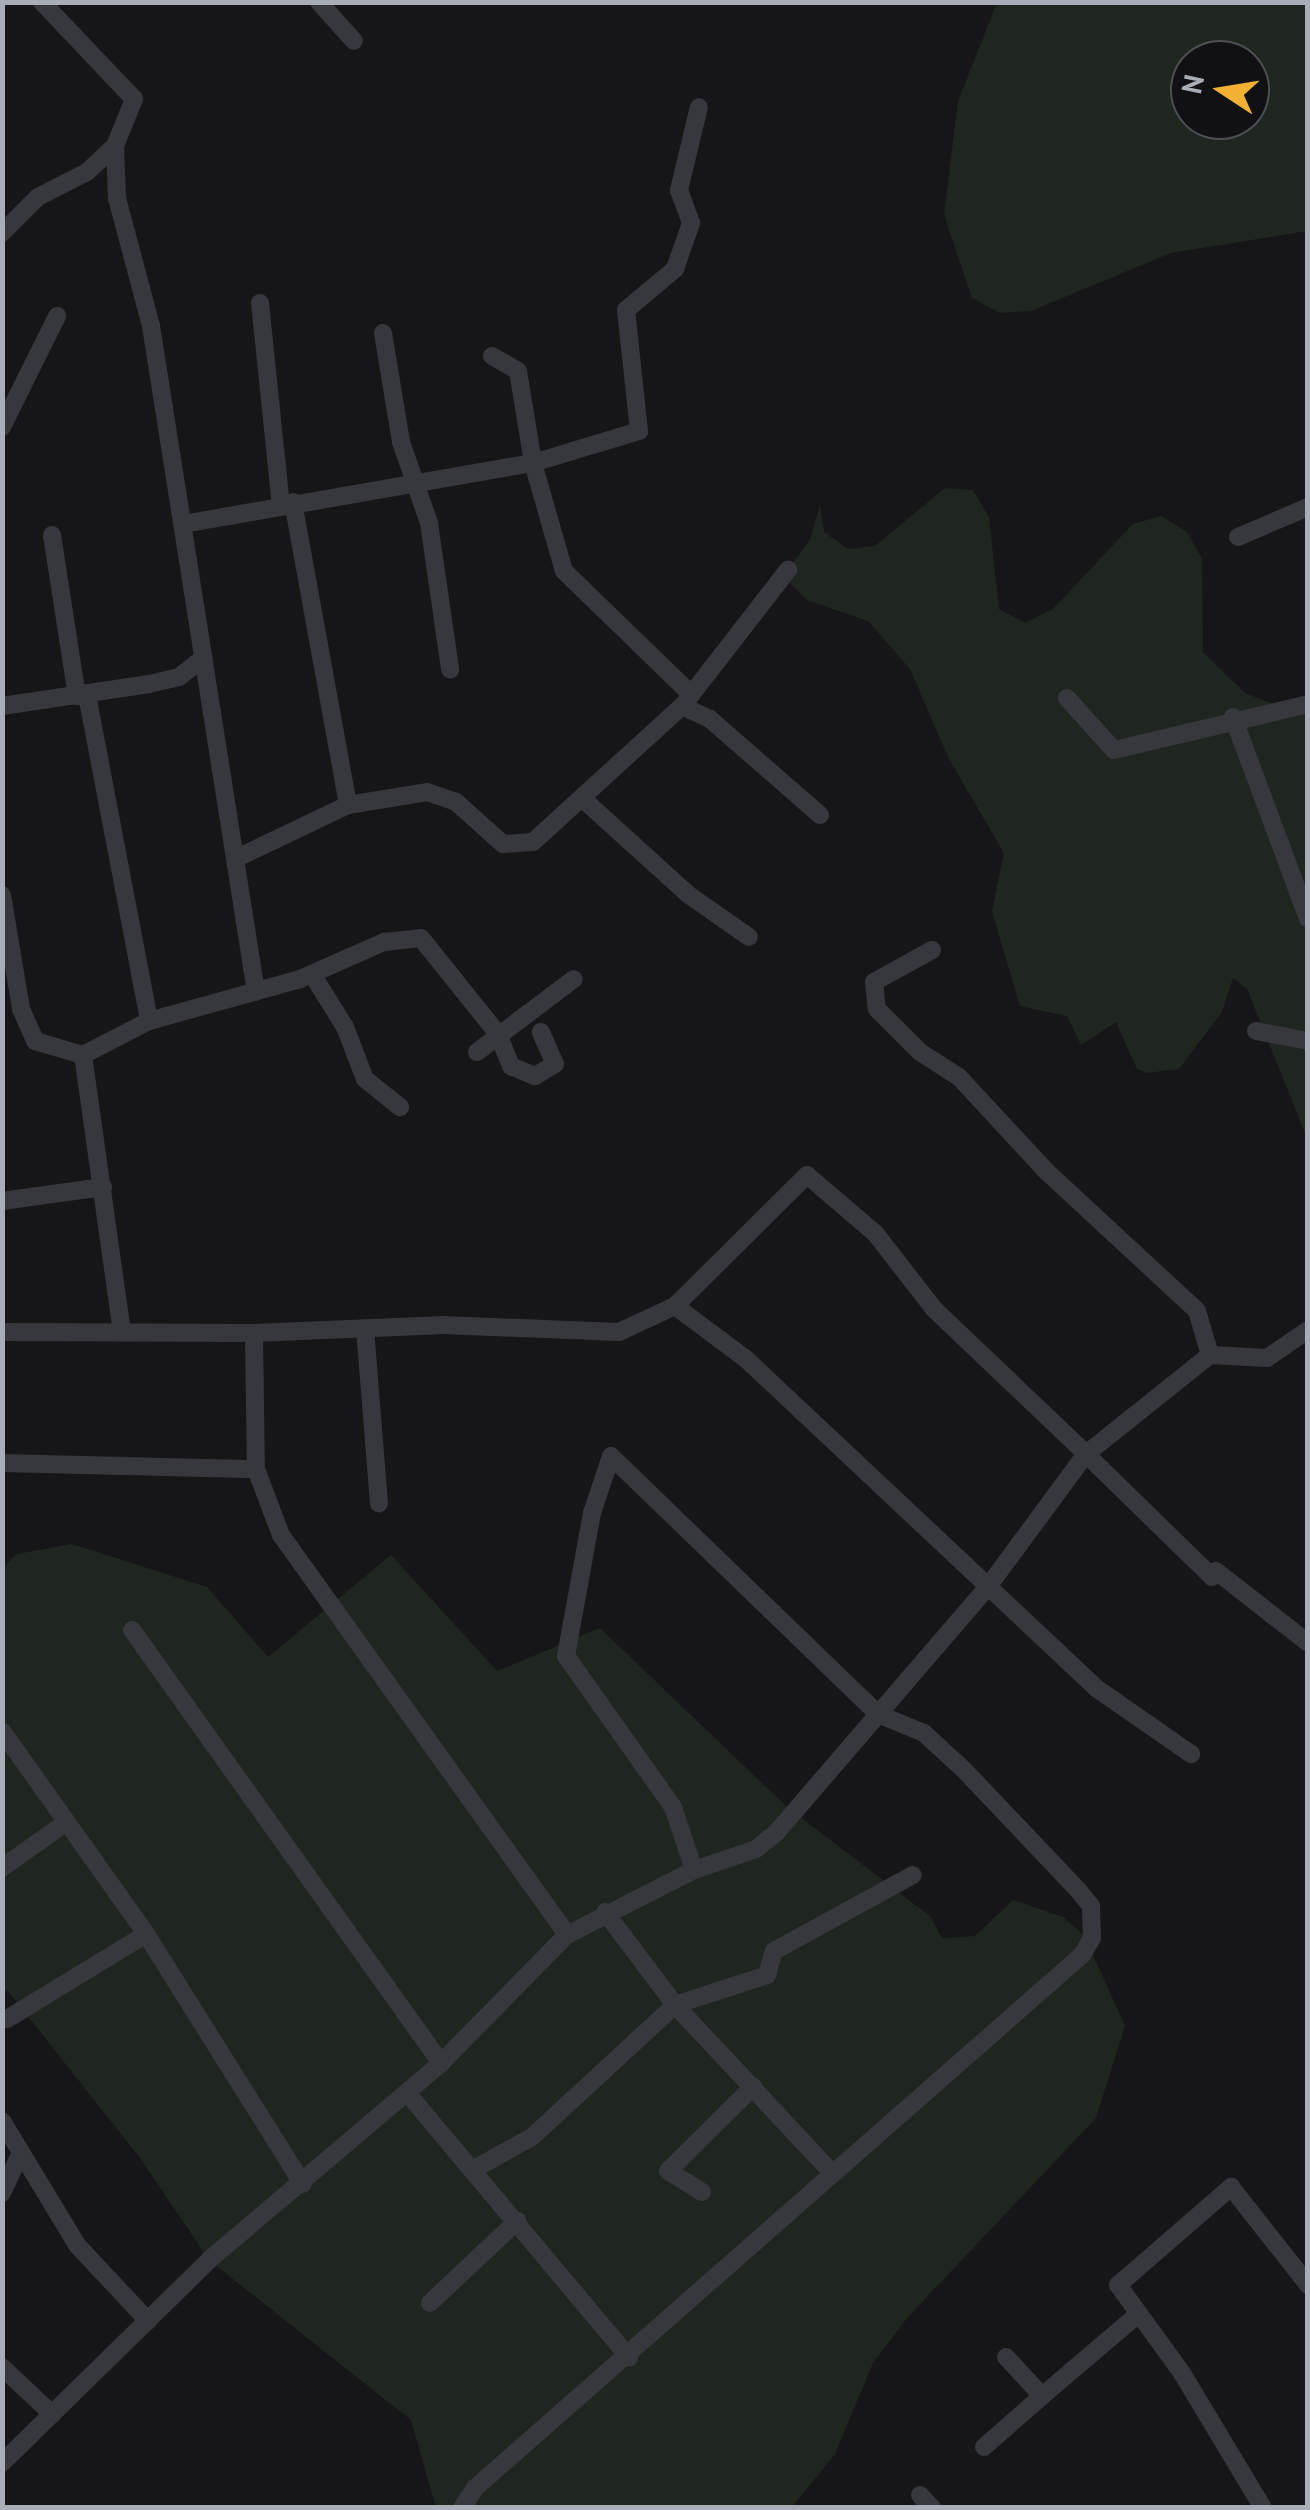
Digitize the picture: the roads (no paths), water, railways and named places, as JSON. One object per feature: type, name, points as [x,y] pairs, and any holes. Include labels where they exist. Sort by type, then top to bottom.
[{"type":"street","points":[[42,2],[134,99],[115,146],[117,198],[140,270],[239,857],[256,992]]},
{"type":"street","points":[[319,2],[354,41]]},
{"type":"street","points":[[183,524],[533,463],[639,431],[626,310],[676,269],[691,223],[679,190],[698,107]]},
{"type":"street","points":[[2,233],[38,197],[87,172],[115,146]]},
{"type":"street","points":[[260,303],[287,504],[348,805]]},
{"type":"street","points":[[2,428],[58,316]]},
{"type":"street","points":[[382,333],[414,482],[429,523],[450,669]]},
{"type":"street","points":[[492,356],[518,371],[533,463],[564,571],[687,700],[820,815]]},
{"type":"street","points":[[1238,536],[1308,506]]},
{"type":"street","points":[[52,535],[149,1021]]},
{"type":"street","points":[[239,857],[348,805],[442,796],[502,844],[533,842],[687,700],[788,570]]},
{"type":"street","points":[[2,706],[82,696],[179,676],[203,658]]},
{"type":"street","points":[[1067,698],[1114,750],[1233,717],[1308,704]]},
{"type":"street","points":[[1233,717],[1302,889],[1308,919]]},
{"type":"street","points":[[583,799],[690,894],[749,937]]},
{"type":"street","points":[[2,895],[21,1010],[35,1040],[83,1054],[149,1021],[312,974],[384,942],[421,938],[498,1034],[511,1066],[535,1076],[555,1064],[541,1032]]},
{"type":"street","points":[[932,950],[874,982],[877,1009],[920,1052],[959,1077],[1045,1170],[1197,1311],[1210,1355]]},
{"type":"street","points":[[312,974],[344,1027],[365,1079],[400,1107]]},
{"type":"street","points":[[478,1052],[574,979]]},
{"type":"street","points":[[1256,1031],[1308,1041]]},
{"type":"street","points":[[83,1054],[122,1331]]},
{"type":"street","points":[[2,1332],[254,1333],[365,1329],[619,1332],[675,1306],[806,1175],[875,1234],[934,1309],[1212,1577],[1216,1571],[1308,1643]]},
{"type":"street","points":[[2,1201],[103,1187]]},
{"type":"street","points":[[675,1306],[746,1360],[990,1584],[1096,1688],[1191,1754]]},
{"type":"street","points":[[365,1329],[379,1503]]},
{"type":"street","points":[[2,2462],[209,2260],[442,2063],[567,1935],[605,1912],[694,1870],[756,1849],[776,1833],[990,1584],[1086,1454],[1210,1355],[1267,1358],[1308,1330]]},
{"type":"street","points":[[254,1333],[256,1468],[281,1535],[567,1935]]},
{"type":"street","points":[[462,2508],[475,2488],[629,2358],[832,2173],[1082,1956],[1092,1938],[1091,1906],[1027,1836],[924,1733],[878,1714],[611,1456],[592,1513],[566,1656],[673,1807],[694,1870]]},
{"type":"street","points":[[2,1463],[256,1468]]},
{"type":"street","points":[[132,1630],[442,2063]]},
{"type":"street","points":[[2,1731],[146,1934],[303,2184]]},
{"type":"street","points":[[2,1868],[65,1824]]},
{"type":"street","points":[[474,2169],[532,2137],[674,2005],[767,1975],[774,1951],[913,1875]]},
{"type":"street","points":[[605,1912],[674,2005],[832,2173]]},
{"type":"street","points":[[8,2019],[146,1934]]},
{"type":"street","points":[[702,2192],[668,2172],[754,2087]]},
{"type":"street","points":[[408,2094],[629,2358]]},
{"type":"street","points":[[2,2121],[19,2157],[77,2245],[148,2321]]},
{"type":"street","points":[[2,2193],[19,2157]]},
{"type":"street","points":[[1263,2508],[1182,2374],[1136,2316],[1118,2285],[1231,2187],[1308,2285]]},
{"type":"street","points":[[430,2303],[517,2221]]},
{"type":"street","points":[[984,2447],[1136,2316]]},
{"type":"street","points":[[1006,2357],[1042,2396]]},
{"type":"street","points":[[2,2368],[52,2414]]}]
